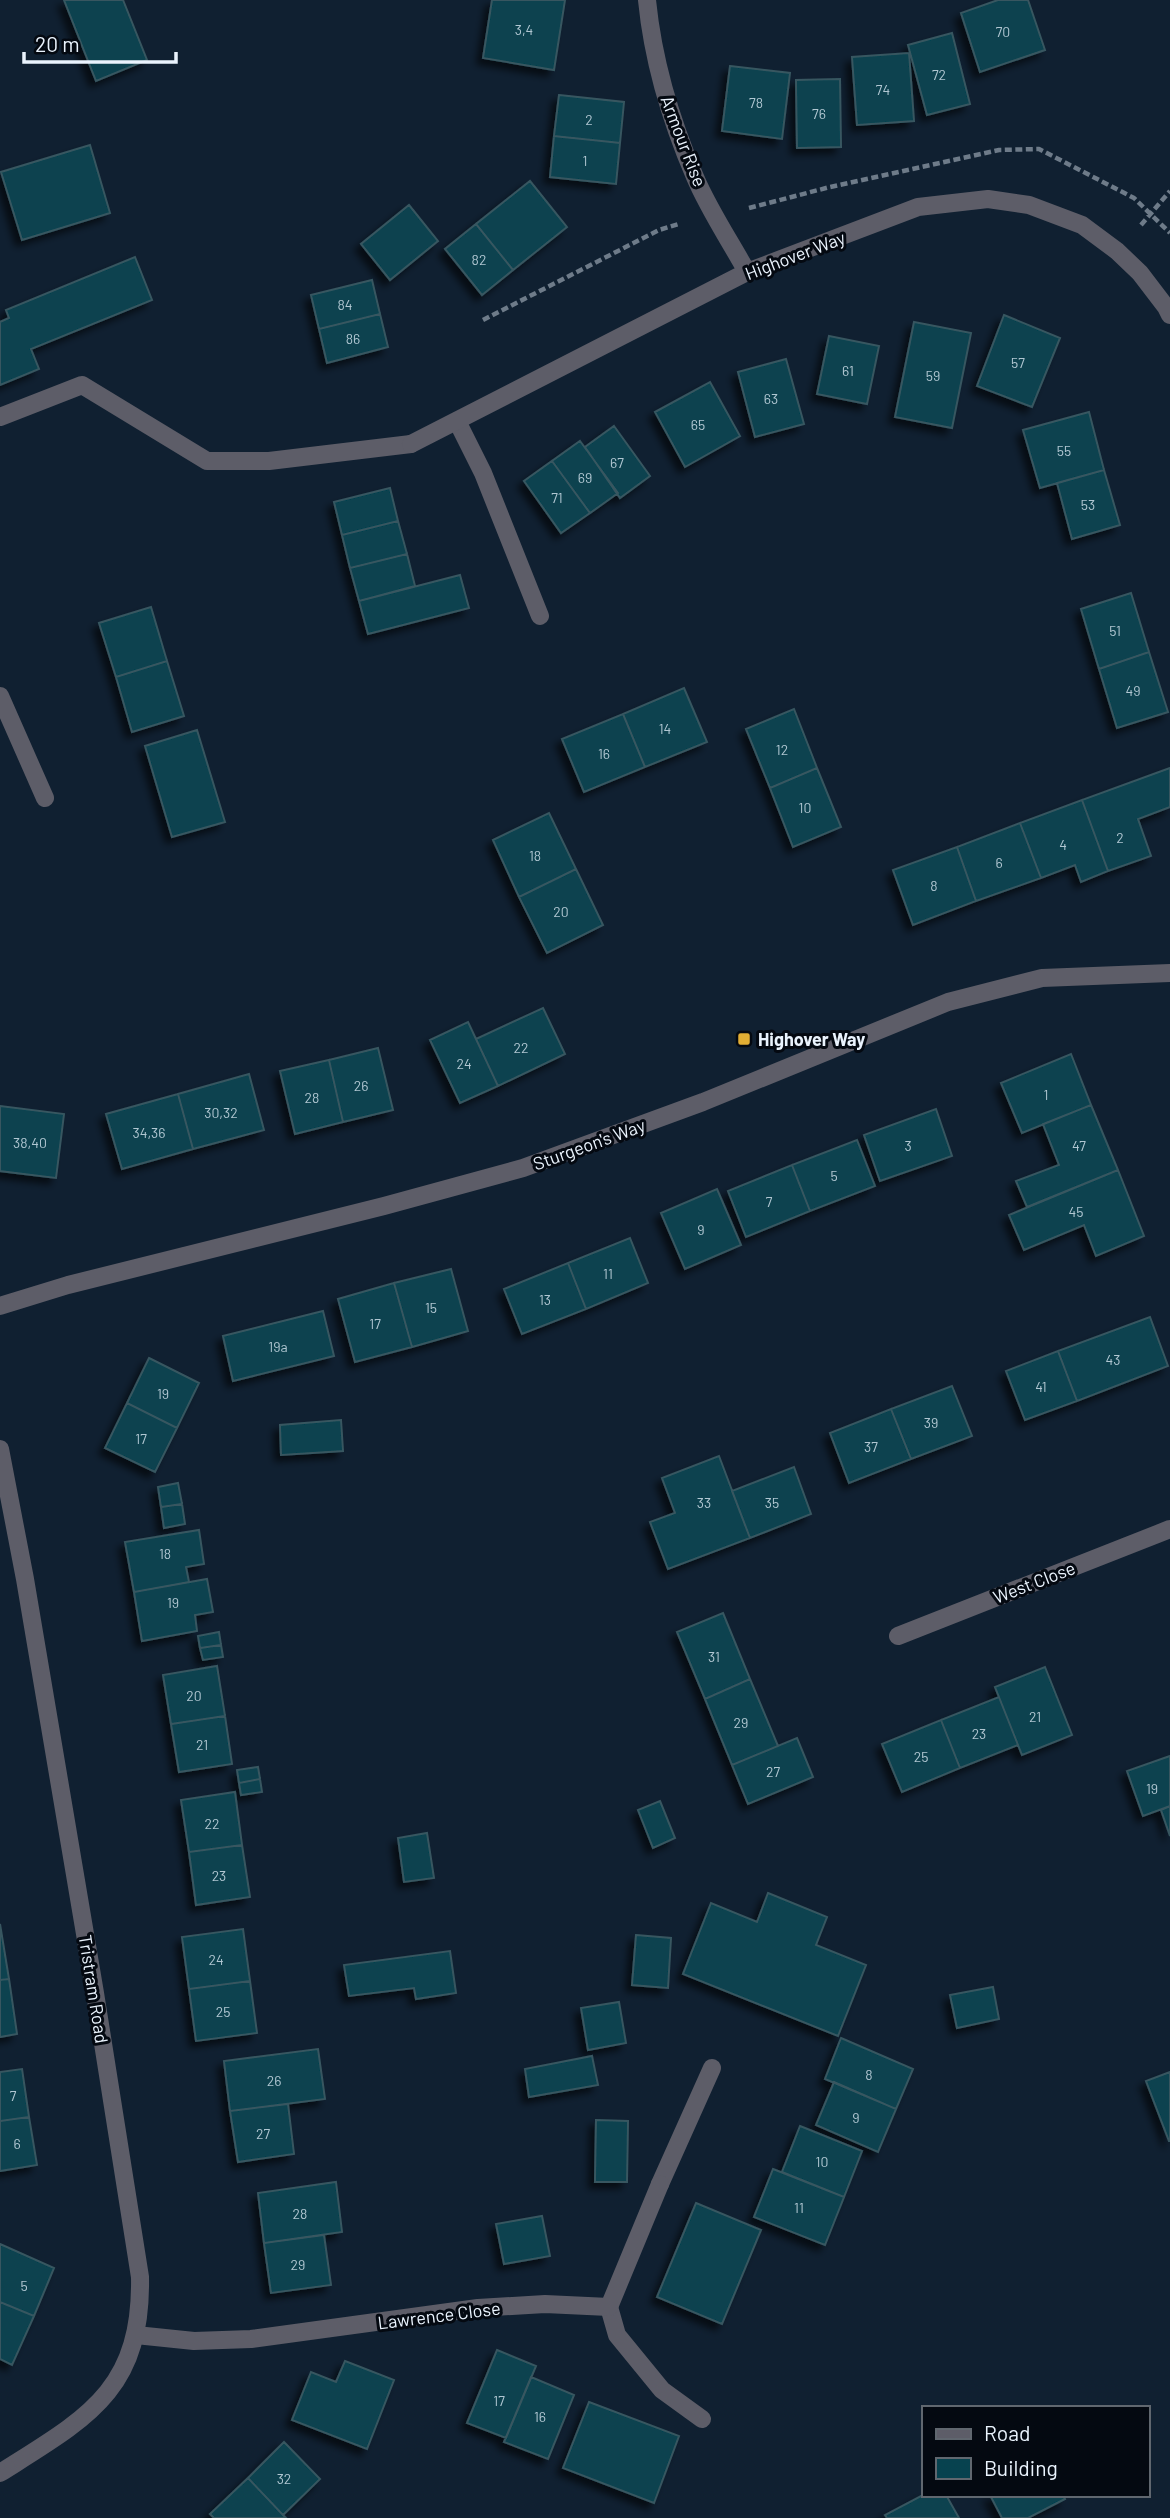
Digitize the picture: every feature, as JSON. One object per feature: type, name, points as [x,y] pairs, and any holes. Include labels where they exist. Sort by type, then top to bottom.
[{"type":"street","name":"Armour Rise","points":[[646,0],[651,41],[660,75],[695,178],[747,272]]},
{"type":"street","name":"Highover Way","points":[[0,417],[82,385],[206,461],[269,461],[411,444],[747,272],[918,207],[988,199],[1030,205],[1082,225],[1117,251],[1140,273],[1170,315]]},
{"type":"street","points":[[457,421],[483,473],[540,616]]},
{"type":"street","points":[[0,696],[45,798]]},
{"type":"street","name":"Sturgeon's Way","points":[[0,1306],[68,1285],[384,1206],[523,1168],[703,1102],[948,1002],[1042,978],[1170,973]]},
{"type":"street","name":"Tristram Road","points":[[0,1449],[41,1676],[140,2288],[136,2335],[121,2372],[97,2405],[77,2423],[0,2473]]},
{"type":"street","name":"West Close","points":[[898,1636],[1170,1529]]},
{"type":"street","points":[[702,2419],[662,2390],[617,2335],[609,2308],[712,2068]]},
{"type":"street","name":"Lawrence Close","points":[[136,2335],[194,2341],[251,2339],[478,2308],[545,2304],[609,2308]]},
{"type":"path","points":[[1117,251],[1170,191]]},
{"type":"building","points":[[64,0],[123,0],[147,60],[96,81]]},
{"type":"building","points":[[492,0],[565,0],[554,70],[483,58]]},
{"type":"building","points":[[998,0],[1028,0],[1045,50],[980,72],[961,13]]},
{"type":"building","points":[[952,33],[970,104],[927,115],[908,45]]},
{"type":"building","points":[[909,53],[914,121],[857,125],[852,57]]},
{"type":"building","points":[[730,66],[790,73],[782,139],[722,131]]},
{"type":"building","points":[[840,79],[841,147],[797,148],[796,80]]},
{"type":"building","points":[[559,95],[624,102],[620,143],[554,136]]},
{"type":"building","points":[[554,136],[620,143],[616,184],[550,177]]},
{"type":"building","points":[[90,145],[110,213],[22,240],[1,172]]},
{"type":"building","points":[[530,181],[567,227],[513,270],[476,224]]},
{"type":"building","points":[[409,205],[438,241],[390,280],[361,244]]},
{"type":"building","points":[[476,224],[513,270],[482,295],[445,249]]},
{"type":"building","points":[[135,257],[152,300],[31,349],[39,369],[0,385],[0,322],[9,318],[6,310]]},
{"type":"building","points":[[372,280],[380,314],[319,329],[311,295]]},
{"type":"building","points":[[380,314],[388,347],[327,363],[319,329]]},
{"type":"building","points":[[1004,315],[1060,338],[1032,407],[977,386]]},
{"type":"building","points":[[914,322],[971,333],[952,428],[895,417]]},
{"type":"building","points":[[829,336],[879,346],[867,404],[817,394]]},
{"type":"building","points":[[786,359],[804,424],[755,437],[738,372]]},
{"type":"building","points":[[710,382],[740,436],[685,467],[655,412]]},
{"type":"building","points":[[1089,412],[1104,470],[1040,488],[1023,430]]},
{"type":"building","points":[[614,426],[650,476],[620,498],[585,447]]},
{"type":"building","points":[[580,441],[618,493],[590,513],[552,461]]},
{"type":"building","points":[[552,461],[590,513],[561,533],[524,481]]},
{"type":"building","points":[[1104,470],[1120,525],[1072,539],[1057,483]]},
{"type":"building","points":[[390,488],[398,521],[342,535],[334,502]]},
{"type":"building","points":[[398,521],[407,554],[350,568],[342,535]]},
{"type":"building","points":[[407,554],[415,586],[359,601],[350,568]]},
{"type":"building","points":[[460,575],[469,608],[368,634],[359,601]]},
{"type":"building","points":[[1131,593],[1149,652],[1099,669],[1081,609]]},
{"type":"building","points":[[151,607],[167,661],[116,677],[99,623]]},
{"type":"building","points":[[1149,652],[1168,712],[1117,728],[1099,669]]},
{"type":"building","points":[[167,661],[184,716],[132,732],[116,677]]},
{"type":"building","points":[[684,688],[707,742],[645,767],[623,714]]},
{"type":"building","points":[[794,709],[817,768],[770,788],[746,729]]},
{"type":"building","points":[[623,714],[645,767],[584,792],[562,739]]},
{"type":"building","points":[[197,730],[225,822],[172,837],[145,746]]},
{"type":"building","points":[[817,768],[841,827],[793,847],[770,788]]},
{"type":"building","points":[[1170,768],[1170,807],[1138,819],[1151,856],[1108,871],[1082,800]]},
{"type":"building","points":[[1082,800],[1108,871],[1081,882],[1075,865],[1041,878],[1020,823]]},
{"type":"building","points":[[549,813],[576,869],[519,897],[493,840]]},
{"type":"building","points":[[1020,823],[1041,878],[976,901],[957,847]]},
{"type":"building","points":[[957,847],[976,901],[913,925],[893,870]]},
{"type":"building","points":[[576,869],[603,925],[547,953],[519,897]]},
{"type":"building","points":[[543,1008],[565,1054],[498,1086],[476,1039]]},
{"type":"building","points":[[468,1022],[498,1086],[460,1103],[430,1040]]},
{"type":"building","points":[[378,1048],[393,1110],[343,1122],[329,1060]]},
{"type":"building","points":[[1071,1054],[1091,1105],[1022,1133],[1001,1083]]},
{"type":"building","points":[[329,1060],[343,1122],[295,1134],[280,1071]]},
{"type":"building","points":[[249,1074],[264,1130],[193,1149],[178,1094]]},
{"type":"building","points":[[178,1094],[193,1149],[122,1169],[106,1114]]},
{"type":"building","points":[[1091,1105],[1118,1170],[1027,1207],[1016,1181],[1059,1165],[1043,1124]]},
{"type":"building","points":[[0,1106],[64,1114],[56,1178],[0,1171]]},
{"type":"building","points":[[936,1109],[952,1156],[880,1181],[864,1135]]},
{"type":"building","points":[[857,1140],[875,1186],[810,1211],[792,1165]]},
{"type":"building","points":[[792,1165],[810,1211],[746,1237],[728,1191]]},
{"type":"building","points":[[1118,1170],[1144,1236],[1096,1256],[1084,1225],[1024,1250],[1009,1215]]},
{"type":"building","points":[[717,1189],[741,1245],[685,1269],[661,1213]]},
{"type":"building","points":[[630,1238],[648,1283],[586,1309],[568,1263]]},
{"type":"building","points":[[568,1263],[586,1309],[522,1334],[504,1289]]},
{"type":"building","points":[[451,1269],[468,1331],[412,1347],[394,1283]]},
{"type":"building","points":[[394,1283],[412,1347],[355,1362],[338,1299]]},
{"type":"building","points":[[323,1311],[334,1356],[233,1381],[223,1336]]},
{"type":"building","points":[[1150,1317],[1168,1366],[1077,1401],[1058,1351]]},
{"type":"building","points":[[1058,1351],[1077,1401],[1025,1420],[1006,1371]]},
{"type":"building","points":[[149,1358],[199,1383],[177,1428],[127,1403]]},
{"type":"building","points":[[952,1386],[972,1436],[911,1459],[891,1409]]},
{"type":"building","points":[[127,1403],[177,1428],[155,1472],[105,1448]]},
{"type":"building","points":[[891,1409],[911,1459],[849,1483],[830,1433]]},
{"type":"building","points":[[341,1420],[343,1451],[281,1455],[280,1425]]},
{"type":"building","points":[[719,1456],[750,1538],[668,1569],[650,1522],[675,1513],[662,1478]]},
{"type":"building","points":[[794,1467],[811,1514],[750,1538],[732,1491]]},
{"type":"building","points":[[178,1483],[182,1504],[161,1507],[158,1487]]},
{"type":"building","points":[[182,1504],[185,1524],[164,1528],[161,1507]]},
{"type":"building","points":[[199,1530],[204,1564],[186,1567],[189,1582],[134,1592],[125,1542]]},
{"type":"building","points":[[207,1579],[213,1612],[195,1615],[197,1631],[142,1641],[134,1592]]},
{"type":"building","points":[[723,1613],[750,1679],[705,1699],[677,1632]]},
{"type":"building","points":[[219,1632],[221,1645],[200,1648],[198,1636]]},
{"type":"building","points":[[221,1645],[223,1657],[203,1660],[200,1648]]},
{"type":"building","points":[[217,1666],[225,1716],[171,1724],[163,1675]]},
{"type":"building","points":[[1045,1667],[1072,1735],[1022,1755],[995,1687]]},
{"type":"building","points":[[750,1679],[778,1746],[732,1765],[705,1699]]},
{"type":"building","points":[[999,1697],[1018,1745],[960,1768],[941,1720]]},
{"type":"building","points":[[225,1716],[232,1764],[179,1772],[171,1724]]},
{"type":"building","points":[[941,1720],[960,1768],[902,1792],[882,1744]]},
{"type":"building","points":[[797,1738],[813,1777],[748,1804],[732,1765]]},
{"type":"building","points":[[1170,1756],[1170,1806],[1143,1816],[1127,1771]]},
{"type":"building","points":[[258,1767],[260,1779],[239,1783],[237,1770]]},
{"type":"building","points":[[260,1779],[262,1792],[241,1795],[239,1783]]},
{"type":"building","points":[[235,1792],[242,1845],[189,1852],[181,1800]]},
{"type":"building","points":[[660,1801],[675,1838],[653,1848],[638,1810]]},
{"type":"building","points":[[1170,1806],[1170,1836],[1161,1810]]},
{"type":"building","points":[[427,1833],[434,1878],[404,1882],[398,1838]]},
{"type":"building","points":[[242,1845],[250,1897],[196,1905],[189,1852]]},
{"type":"building","points":[[768,1893],[827,1917],[816,1945],[866,1965],[838,2036],[683,1974],[711,1903],[757,1922]]},
{"type":"building","points":[[0,1924],[9,1979],[0,1980]]},
{"type":"building","points":[[243,1929],[250,1981],[189,1989],[182,1937]]},
{"type":"building","points":[[636,1935],[671,1938],[668,1988],[632,1985]]},
{"type":"building","points":[[450,1951],[456,1993],[416,1999],[414,1988],[349,1996],[344,1965]]},
{"type":"building","points":[[9,1979],[17,2034],[0,2037],[0,1980]]},
{"type":"building","points":[[250,1981],[257,2033],[196,2041],[189,1989]]},
{"type":"building","points":[[993,1987],[999,2019],[957,2028],[950,1995]]},
{"type":"building","points":[[619,2002],[626,2043],[588,2050],[581,2008]]},
{"type":"building","points":[[841,2038],[913,2069],[896,2109],[825,2079]]},
{"type":"building","points":[[318,2049],[325,2099],[230,2111],[224,2061]]},
{"type":"building","points":[[592,2056],[598,2085],[529,2097],[525,2069]]},
{"type":"building","points":[[22,2069],[29,2117],[0,2121],[0,2072]]},
{"type":"building","points":[[1170,2072],[1170,2141],[1169,2141],[1146,2081]]},
{"type":"building","points":[[834,2082],[896,2109],[878,2152],[816,2125]]},
{"type":"building","points":[[288,2104],[294,2154],[238,2162],[230,2111]]},
{"type":"building","points":[[29,2117],[37,2165],[0,2171],[0,2121]]},
{"type":"building","points":[[596,2120],[628,2121],[627,2182],[595,2182]]},
{"type":"building","points":[[800,2126],[862,2151],[844,2197],[782,2172]]},
{"type":"building","points":[[773,2169],[844,2197],[825,2245],[754,2217]]},
{"type":"building","points":[[336,2182],[342,2232],[264,2243],[258,2193]]},
{"type":"building","points":[[696,2203],[761,2230],[722,2324],[657,2297]]},
{"type":"building","points":[[542,2216],[550,2256],[504,2264],[496,2224]]},
{"type":"building","points":[[324,2235],[331,2285],[271,2293],[264,2243]]},
{"type":"building","points":[[0,2244],[54,2268],[34,2316],[0,2302]]},
{"type":"building","points":[[0,2302],[34,2316],[12,2365],[0,2359]]},
{"type":"building","points":[[497,2350],[536,2366],[506,2438],[467,2423]]},
{"type":"building","points":[[345,2361],[394,2380],[367,2449],[292,2420],[311,2372],[336,2382]]},
{"type":"building","points":[[531,2377],[574,2395],[548,2459],[504,2442]]},
{"type":"building","points":[[589,2402],[679,2436],[654,2503],[563,2468]]},
{"type":"building","points":[[284,2442],[320,2479],[283,2515],[248,2478]]},
{"type":"building","points":[[248,2478],[286,2518],[214,2518],[210,2514]]},
{"type":"building","points":[[922,2496],[947,2497],[959,2518],[887,2518],[885,2515]]},
{"type":"building","points":[[991,2497],[1065,2499],[1028,2518],[1002,2518]]},
{"type":"place","name":"Highover Way","points":[[744,1039]]}]
